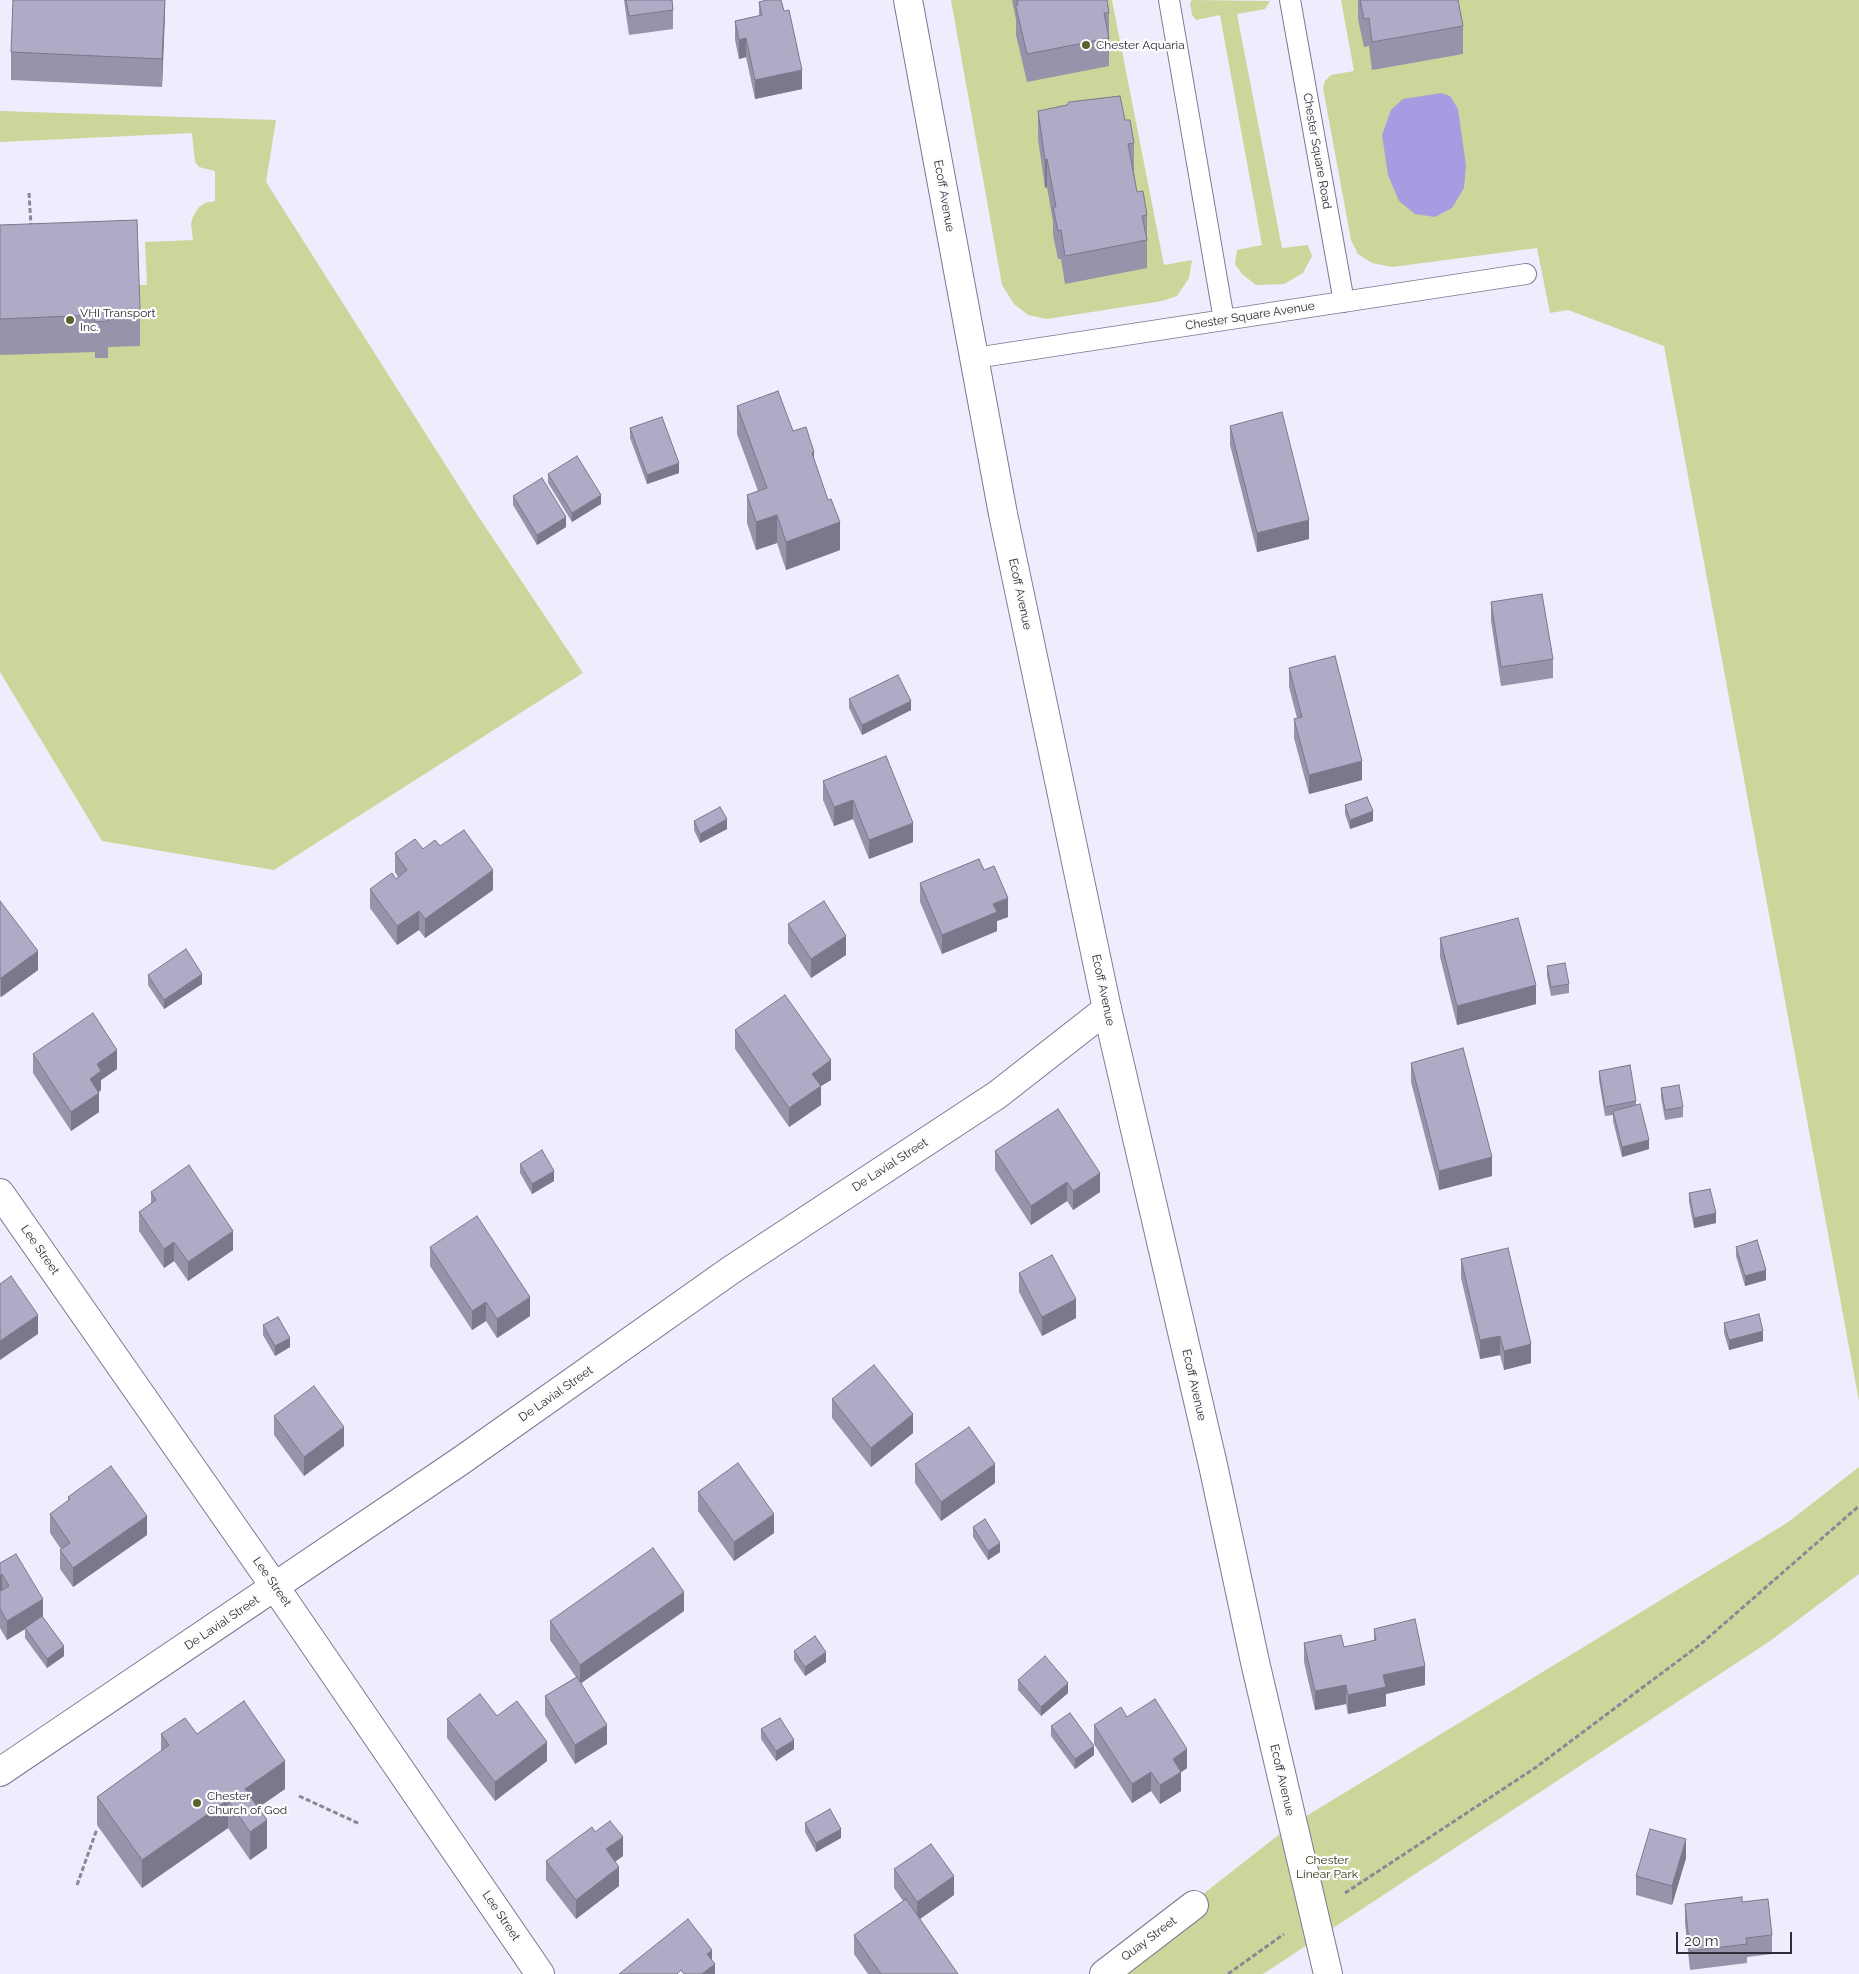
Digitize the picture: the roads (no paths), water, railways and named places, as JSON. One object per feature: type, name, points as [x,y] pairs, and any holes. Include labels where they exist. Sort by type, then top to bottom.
[{"type":"street","name":"Ecoff Avenue","points":[[908,0],[1003,514],[1107,1010],[1211,1455],[1255,1662],[1328,1974]]},
{"type":"street","name":"De Lavial Street","points":[[0,1772],[459,1462],[731,1270],[997,1095],[1107,1010]]},
{"type":"street","name":"Lee Street","points":[[0,1193],[275,1587],[540,1974]]},
{"type":"street","name":"Quay Street","points":[[1104,1974],[1194,1905]]},
{"type":"lane","points":[[1169,0],[1224,320]]},
{"type":"lane","name":"Chester Square Road","points":[[1290,0],[1344,302]]},
{"type":"lane","name":"Chester Square Avenue","points":[[975,358],[1526,274]]},
{"type":"place","name":"Chester Aquaria","points":[[1086,45]]},
{"type":"place","name":"VHI Transport Inc.","points":[[70,320]]},
{"type":"place","name":"Chester Church of God","points":[[197,1803]]},
{"type":"park label","name":"Chester Linear Park","points":[[1327,1867]]}]
